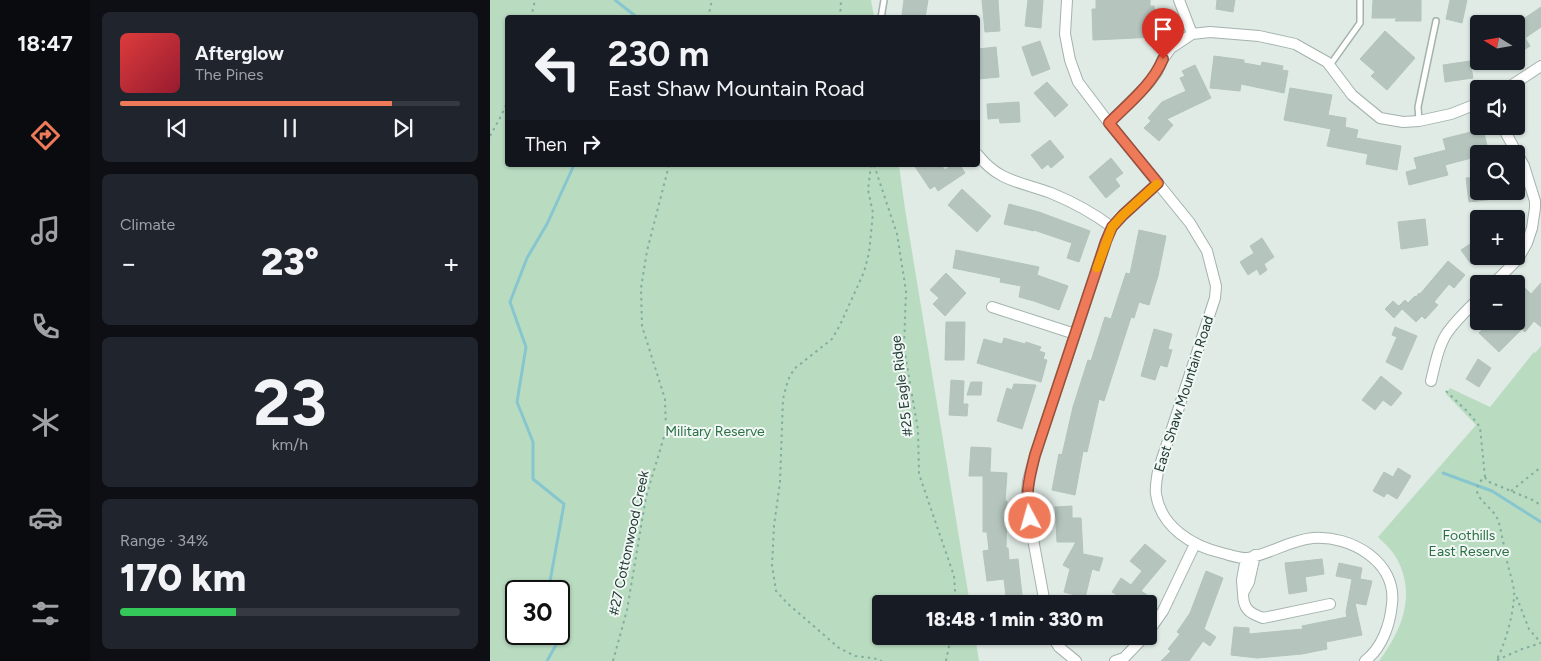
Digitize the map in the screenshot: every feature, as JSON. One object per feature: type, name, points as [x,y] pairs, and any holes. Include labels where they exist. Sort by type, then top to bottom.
[{"type":"street","name":"East Shaw Mountain Road","points":[[1066,0],[1065,34],[1070,60],[1078,82],[1190,223],[1207,251],[1216,286],[1215,298],[1158,471],[1156,493],[1164,516],[1178,533],[1195,544],[1217,552],[1250,557]]},
{"type":"street","points":[[1180,0],[1192,34]]},
{"type":"street","points":[[1109,123],[1149,83],[1171,48],[1192,34],[1210,32],[1259,36],[1296,44],[1327,62],[1352,95],[1380,118],[1403,122],[1419,121],[1451,114],[1470,107]]},
{"type":"street","points":[[1520,80],[1541,66]]},
{"type":"street","points":[[1502,275],[1518,259],[1527,243],[1532,228],[1535,208],[1535,201],[1524,166],[1507,135]]},
{"type":"street","points":[[980,158],[996,173],[1092,212],[1112,227]]},
{"type":"street","points":[[1043,595],[1026,501],[1028,481],[1035,455],[1112,227],[1158,183]]},
{"type":"street","points":[[992,307],[1075,334]]},
{"type":"street","points":[[1431,381],[1438,355],[1447,334],[1470,307]]},
{"type":"street","points":[[1330,604],[1263,618],[1254,615],[1246,609],[1243,601],[1242,580],[1250,557],[1292,542],[1313,538],[1330,538],[1358,547],[1377,560],[1390,583],[1393,597],[1391,615],[1382,641],[1365,661]]},
{"type":"street","points":[[1157,620],[1163,611],[1195,544]]},
{"type":"street","points":[[1058,645],[1076,661]]},
{"type":"street","points":[[1115,661],[1124,658],[1136,645]]},
{"type":"lane","points":[[881,15],[884,0]]},
{"type":"lane","points":[[1330,66],[1360,22],[1360,0]]},
{"type":"lane","points":[[1419,121],[1418,107],[1436,21]]},
{"type":"path","points":[[532,15],[535,0]]},
{"type":"path","points":[[709,15],[712,0]]},
{"type":"path","points":[[840,15],[841,0]]},
{"type":"path","points":[[490,136],[505,107]]},
{"type":"path","name":"#27 Cottonwood Creek","points":[[613,661],[627,610],[646,497],[666,430],[664,399],[642,326],[641,288],[647,251],[668,167]]},
{"type":"path","points":[[872,167],[868,190],[873,213],[869,253],[864,272],[832,339],[794,369],[788,380],[783,399],[780,482],[774,526],[772,565],[776,591],[786,603],[839,648],[855,656],[882,661]]},
{"type":"path","name":"#25 Eagle Ridge","points":[[873,167],[897,234],[906,291],[904,348],[918,430],[919,474],[954,576],[955,595]]},
{"type":"path","points":[[1446,391],[1468,412],[1480,427],[1487,481],[1535,501],[1541,506]]},
{"type":"path","points":[[1511,491],[1541,467]]},
{"type":"path","points":[[1485,476],[1480,481],[1476,490],[1479,498],[1497,518],[1514,590],[1528,629],[1541,644],[1522,649],[1496,660]]},
{"type":"path","points":[[1496,660],[1509,626],[1514,590]]},
{"type":"path","points":[[946,661],[949,645]]},
{"type":"green space","name":"Military Reserve","points":[[490,0],[871,0],[874,15],[505,15],[505,167],[899,167],[969,595],[872,595],[872,645],[976,645],[979,661],[490,661]]},
{"type":"green space","name":"Foothills East Reserve","points":[[1541,346],[1541,661],[1379,661],[1394,638],[1399,626],[1406,601],[1406,588],[1403,574],[1396,558],[1378,537],[1476,425],[1446,394],[1450,388],[1490,407],[1534,352]]},
{"type":"building","points":[[904,0],[928,0],[926,15],[902,15]]},
{"type":"building","points":[[982,0],[998,0],[1000,31],[985,32]]},
{"type":"building","points":[[1028,0],[1043,0],[1041,28],[1025,26]]},
{"type":"building","points":[[1096,0],[1150,0],[1150,6],[1154,6],[1156,37],[1093,40],[1092,9],[1096,9]]},
{"type":"building","points":[[1217,0],[1235,0],[1233,12],[1216,9]]},
{"type":"building","points":[[1373,0],[1421,0],[1421,21],[1395,21],[1397,18],[1372,18]]},
{"type":"building","points":[[1450,0],[1467,0],[1462,23],[1446,19]]},
{"type":"building","points":[[1541,7],[1541,27],[1525,38],[1525,18]]},
{"type":"building","points":[[1385,31],[1415,58],[1387,90],[1371,76],[1375,72],[1360,59]]},
{"type":"building","points":[[1525,38],[1530,46],[1525,49]]},
{"type":"building","points":[[1040,41],[1050,69],[1032,76],[1022,47]]},
{"type":"building","points":[[996,47],[999,77],[980,79],[980,49]]},
{"type":"building","points":[[1214,56],[1244,60],[1244,63],[1261,66],[1262,62],[1283,66],[1282,70],[1288,71],[1284,93],[1241,84],[1240,91],[1210,88]]},
{"type":"building","points":[[1470,61],[1470,70],[1473,78],[1445,82],[1443,65]]},
{"type":"building","points":[[1195,65],[1211,98],[1167,119],[1173,125],[1159,141],[1144,128],[1151,121],[1148,118],[1162,102],[1186,91],[1180,78],[1185,76],[1182,71]]},
{"type":"building","points":[[1047,82],[1068,105],[1055,117],[1034,93]]},
{"type":"building","points":[[1290,88],[1332,95],[1328,115],[1346,118],[1345,127],[1358,130],[1356,138],[1401,146],[1397,170],[1366,164],[1368,154],[1327,146],[1331,129],[1284,120]]},
{"type":"building","points":[[1019,102],[1020,122],[1000,123],[999,118],[988,119],[987,104]]},
{"type":"building","points":[[1470,132],[1470,135],[1484,135],[1487,145],[1470,145],[1470,158],[1445,165],[1448,175],[1409,185],[1406,172],[1417,169],[1414,158],[1446,150],[1443,139]]},
{"type":"building","points":[[1050,140],[1064,157],[1051,168],[1048,164],[1042,169],[1031,155]]},
{"type":"building","points":[[1111,158],[1123,173],[1115,179],[1120,186],[1106,198],[1089,177]]},
{"type":"building","points":[[915,167],[943,167],[945,170],[949,167],[961,167],[965,173],[938,191],[935,186],[930,189]]},
{"type":"building","points":[[1466,178],[1470,178],[1470,200],[1485,200],[1469,202]]},
{"type":"building","points":[[962,189],[991,216],[977,232],[948,205]]},
{"type":"building","points":[[1009,204],[1039,212],[1090,231],[1079,262],[1067,258],[1072,243],[1034,230],[1004,224]]},
{"type":"building","points":[[1425,219],[1428,245],[1401,249],[1398,222]]},
{"type":"building","points":[[1139,230],[1166,236],[1158,276],[1149,305],[1139,302],[1134,318],[1131,317],[1104,401],[1099,399],[1087,452],[1083,451],[1075,495],[1052,490],[1059,454],[1062,455],[1073,407],[1088,360],[1091,361],[1105,317],[1111,319],[1126,273],[1130,274]]},
{"type":"building","points":[[1262,238],[1274,257],[1264,264],[1267,270],[1260,275],[1257,269],[1248,275],[1240,262],[1254,253],[1250,246]]},
{"type":"building","points":[[1470,244],[1470,263],[1461,250]]},
{"type":"building","points":[[956,250],[1039,267],[1037,275],[1068,286],[1059,310],[1019,297],[1021,286],[1000,282],[1001,278],[953,268]]},
{"type":"building","points":[[1448,261],[1465,275],[1454,288],[1449,284],[1434,302],[1438,305],[1425,319],[1422,316],[1416,322],[1399,306],[1405,300],[1408,303],[1420,294]]},
{"type":"building","points":[[946,273],[966,293],[945,316],[933,304],[939,298],[930,290]]},
{"type":"building","points":[[1541,283],[1541,327],[1534,321],[1525,332],[1523,330],[1525,330],[1525,288],[1531,294]]},
{"type":"building","points":[[1393,301],[1402,309],[1394,318],[1385,309]]},
{"type":"building","points":[[946,322],[965,322],[964,360],[945,360]]},
{"type":"building","points":[[1395,327],[1417,336],[1402,370],[1386,362],[1397,337],[1392,335]]},
{"type":"building","points":[[1154,329],[1172,334],[1168,349],[1172,350],[1167,367],[1160,365],[1155,380],[1141,376]]},
{"type":"building","points":[[1482,330],[1521,330],[1499,352],[1479,333]]},
{"type":"building","points":[[1004,338],[1041,347],[1039,351],[1045,353],[1043,359],[1047,360],[1041,382],[977,363],[984,339],[1002,344]]},
{"type":"building","points":[[1478,359],[1491,368],[1479,387],[1466,379]]},
{"type":"building","points":[[1381,376],[1402,393],[1391,406],[1383,400],[1375,410],[1362,400]]},
{"type":"building","points":[[951,380],[964,381],[963,404],[968,404],[967,416],[949,415]]},
{"type":"building","points":[[971,382],[982,382],[981,395],[967,395]]},
{"type":"building","points":[[1014,384],[1036,385],[1022,429],[997,421],[1007,388],[1012,390]]},
{"type":"building","points":[[971,447],[991,448],[990,472],[1007,473],[1005,501],[1007,501],[1006,548],[1008,548],[1009,560],[1018,559],[1022,595],[1006,595],[1004,579],[987,581],[983,551],[989,550],[987,532],[983,532],[983,476],[969,476]]},
{"type":"building","points":[[1398,468],[1411,476],[1397,499],[1387,493],[1384,497],[1373,491],[1384,472],[1393,477]]},
{"type":"building","points":[[1072,506],[1072,518],[1081,518],[1083,554],[1103,558],[1099,571],[1092,569],[1086,595],[1074,595],[1064,592],[1070,569],[1063,565],[1076,542],[1057,542],[1055,507]]},
{"type":"building","points":[[1145,544],[1166,561],[1141,591],[1147,595],[1117,595],[1112,592],[1121,578],[1131,585],[1142,571],[1130,561]]},
{"type":"building","points":[[1322,559],[1324,574],[1305,577],[1307,591],[1289,594],[1285,563]]},
{"type":"building","points":[[1339,563],[1362,568],[1360,579],[1372,581],[1366,605],[1355,603],[1362,635],[1326,642],[1327,649],[1302,654],[1257,658],[1231,655],[1234,627],[1249,628],[1249,634],[1303,629],[1302,626],[1347,617],[1346,612],[1352,579],[1336,576]]},
{"type":"building","points":[[1206,571],[1223,578],[1204,629],[1216,637],[1210,646],[1203,641],[1189,661],[1161,661],[1171,651],[1168,649],[1180,634],[1177,632],[1190,613]]},
{"type":"waterway","points":[[615,0],[634,15]]},
{"type":"waterway","points":[[550,580],[564,504],[533,479],[533,442],[517,402],[526,347],[510,302],[527,258],[547,224],[573,167]]},
{"type":"waterway","points":[[1443,473],[1492,491],[1541,522]]},
{"type":"waterway","points":[[547,661],[556,645]]},
{"type":"slow traffic","points":[[1097,268],[1112,227],[1157,184]]},
{"type":"route","points":[[1030,518],[1026,501],[1028,481],[1035,455],[1106,241],[1112,227],[1158,183],[1109,123],[1149,83],[1163,59]]}]
